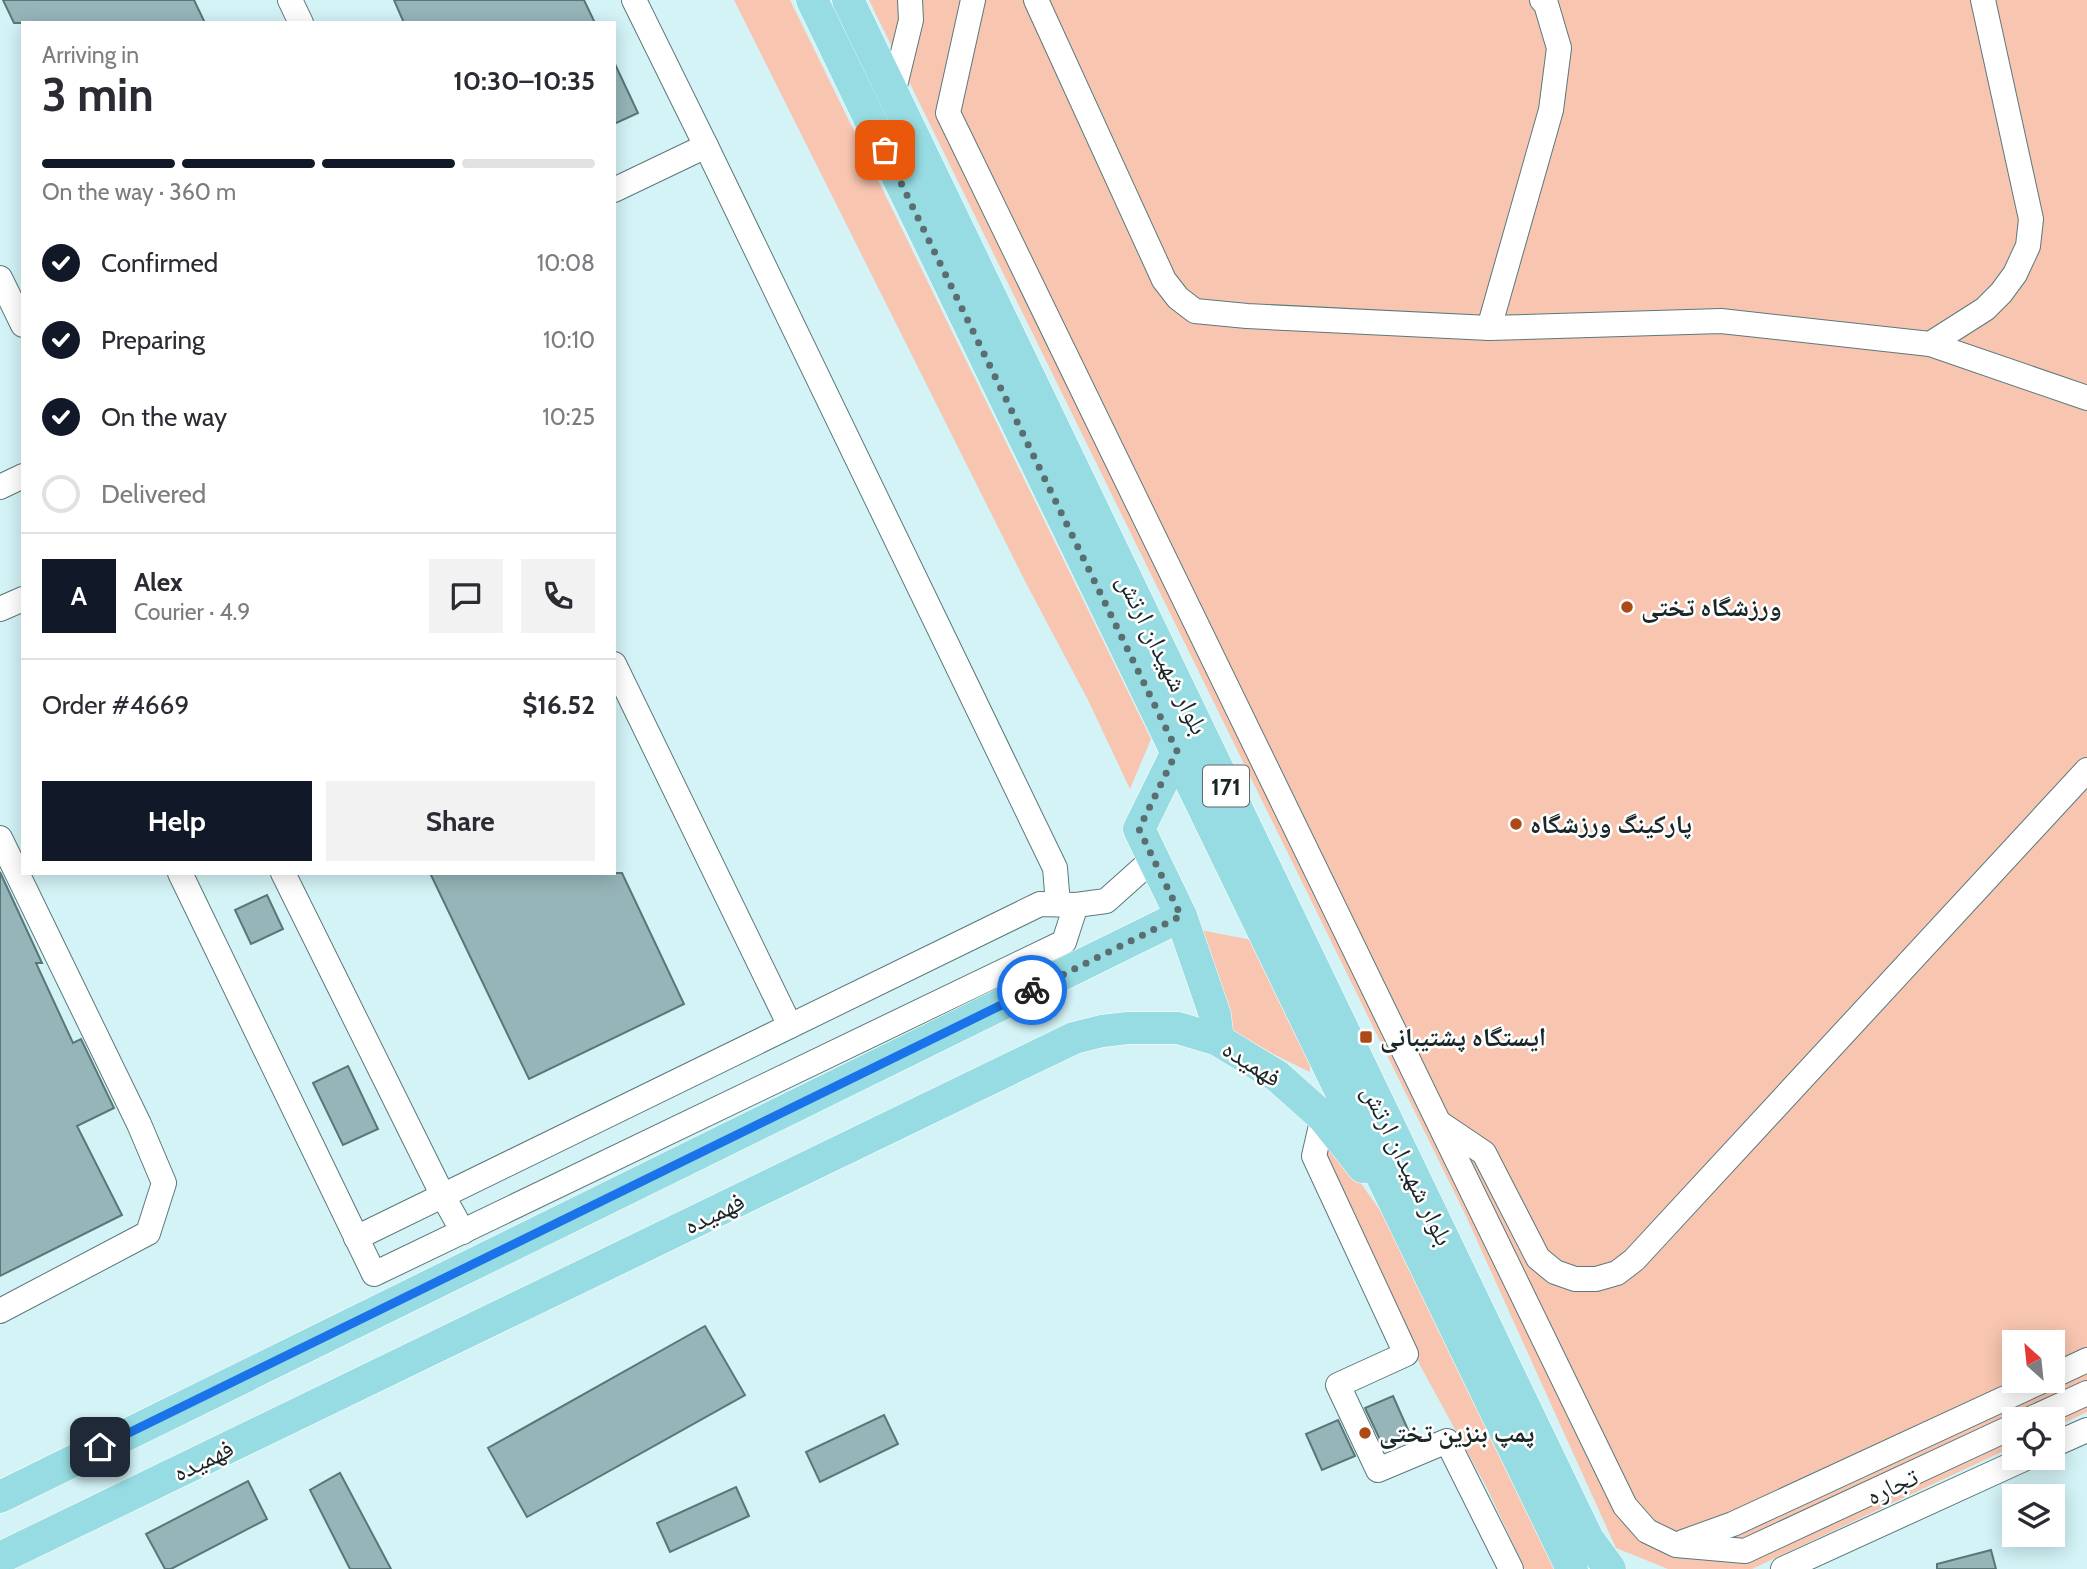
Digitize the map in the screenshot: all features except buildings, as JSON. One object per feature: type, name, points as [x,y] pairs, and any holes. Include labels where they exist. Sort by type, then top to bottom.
[{"type":"main road","name":"بلوار شهیدان ارتش","points":[[812,0],[1572,1569]]},
{"type":"main road","name":"بلوار شهیدان ارتش","points":[[848,0],[1588,1539],[1610,1569]]},
{"type":"main road","points":[[1177,751],[1139,829],[1181,916],[1215,1015],[1218,1040]]},
{"type":"main road","points":[[0,1497],[1181,916]]},
{"type":"main road","name":"فهمیده","points":[[0,1558],[1074,1038],[1102,1031],[1178,1028],[1218,1040],[1277,1076],[1323,1117],[1396,1206]]},
{"type":"street","points":[[290,0],[300,21]]},
{"type":"street","points":[[181,875],[374,1274],[1064,942],[1067,904],[1055,868],[634,0]]},
{"type":"street","points":[[894,94],[911,20],[910,0]]},
{"type":"street","points":[[973,0],[948,113],[1625,1506],[1647,1531],[1676,1545],[1745,1551],[2002,1432]]},
{"type":"street","points":[[1036,0],[1164,280],[1178,298],[1195,311],[1489,328],[1721,321],[1930,344],[2087,398]]},
{"type":"street","points":[[1489,328],[1551,110],[1559,48],[1546,4],[1542,0]]},
{"type":"street","points":[[1930,344],[1985,309],[2015,274],[2028,246],[2031,219],[1983,0]]},
{"type":"street","points":[[616,189],[706,146]]},
{"type":"street","points":[[0,278],[21,322]]},
{"type":"street","points":[[0,487],[21,477]]},
{"type":"street","points":[[0,609],[21,600]]},
{"type":"street","points":[[616,668],[790,1026]]},
{"type":"street","points":[[1438,1122],[1484,1153],[1538,1258],[1555,1272],[1575,1279],[1596,1279],[1617,1273],[1634,1260],[2087,770]]},
{"type":"street","points":[[0,838],[139,1124],[164,1183],[148,1233],[0,1311]]},
{"type":"street","points":[[356,1238],[1040,904],[1106,901],[1153,859]]},
{"type":"street","points":[[284,875],[443,1196],[463,1231]]},
{"type":"street","points":[[1323,1117],[1314,1156],[1406,1354],[1338,1385],[1378,1470],[1447,1441],[1511,1569]]},
{"type":"street","points":[[2065,1370],[2087,1360]]},
{"type":"street","points":[[1676,1545],[1733,1524],[2016,1393]]},
{"type":"street","points":[[2056,1407],[2087,1393]]},
{"type":"street","points":[[2065,1440],[2087,1430]]},
{"type":"street","name":"تجاره","points":[[1783,1569],[2002,1469]]},
{"type":"shaded area","points":[[734,0],[790,0],[1151,739],[1130,789],[1088,700],[1026,583]]},
{"type":"shaded area","name":"ورزشگاه تختی","points":[[869,0],[2087,0],[2087,1412],[2065,1422],[2065,1407],[2002,1407],[2002,1452],[1752,1569],[1668,1569],[1616,1548],[1465,1214]]},
{"type":"shaded area","points":[[1195,929],[1252,940],[1310,1052],[1310,1072],[1228,1032]]},
{"type":"shaded area","points":[[1325,1133],[1384,1216],[1556,1569],[1525,1569],[1487,1488],[1421,1367],[1325,1160]]},
{"type":"way so far","points":[[885,150],[1177,751],[1139,829],[1181,916],[1032,990]]},
{"type":"place","name":"ورزشگاه تختی","points":[[1627,607]]},
{"type":"place","name":"پارکینگ ورزشگاه","points":[[1516,824]]},
{"type":"place","name":"ایستگاه پشتیبانی","points":[[1366,1037]]},
{"type":"place","name":"پمپ بنزین تختی","points":[[1365,1433]]},
{"type":"route","points":[[100,1447],[1032,990]]}]
